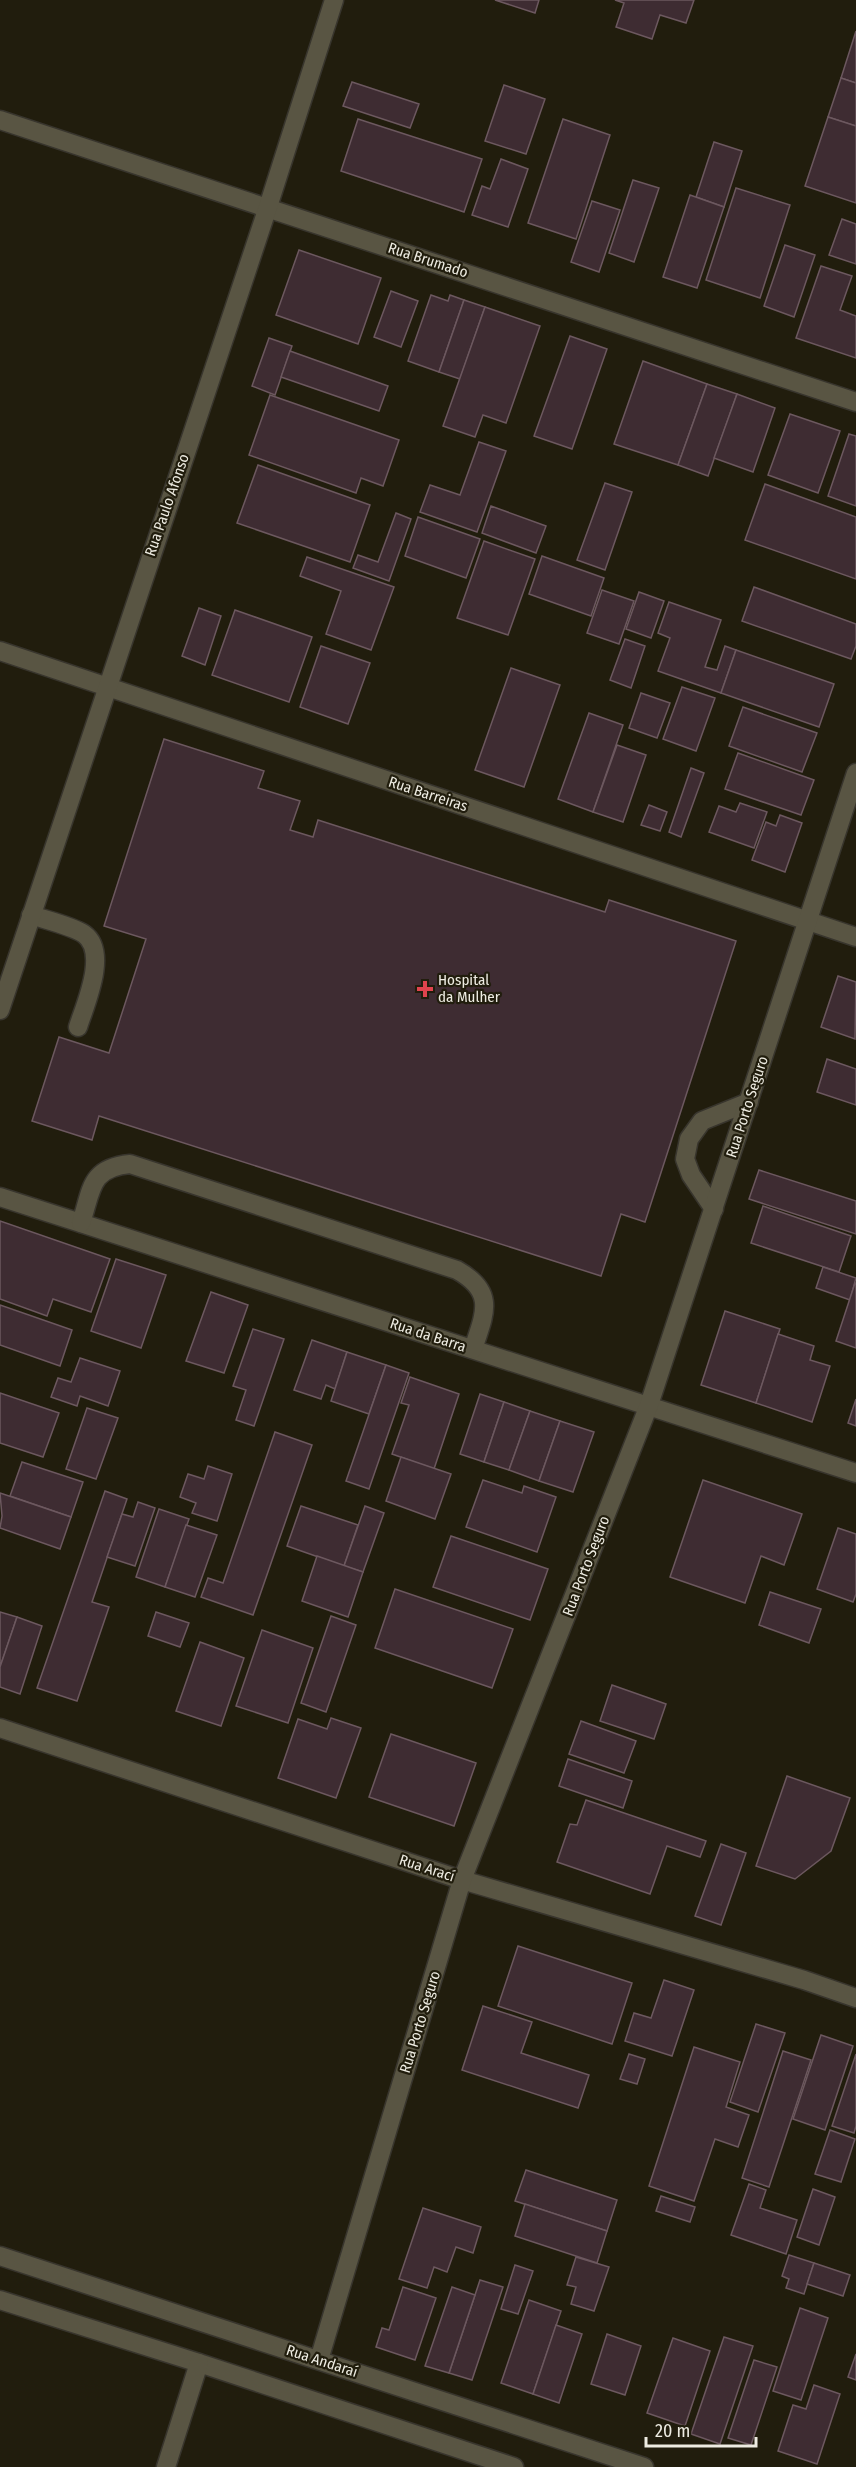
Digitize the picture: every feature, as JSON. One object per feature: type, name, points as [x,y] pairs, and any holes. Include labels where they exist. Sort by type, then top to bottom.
[{"type":"street","name":"Rua Paulo Afonso","points":[[0,1010],[334,0]]},
{"type":"street","name":"Rua Brumado","points":[[0,120],[856,402]]},
{"type":"street","name":"Rua Barreiras","points":[[0,651],[856,937]]},
{"type":"street","name":"Rua Porto Seguro","points":[[319,2360],[462,1880],[649,1405],[856,773]]},
{"type":"street","points":[[31,915],[83,934],[94,950],[93,981],[78,1027]]},
{"type":"street","points":[[714,1209],[690,1175],[685,1159],[687,1145],[695,1127],[702,1121],[748,1101]]},
{"type":"street","points":[[81,1223],[93,1186],[102,1172],[118,1165],[130,1164],[152,1171],[463,1273],[476,1283],[486,1303],[472,1349]]},
{"type":"street","name":"Rua da Barra","points":[[0,1197],[856,1473]]},
{"type":"street","name":"Rua Arací","points":[[0,1728],[462,1880],[804,1980],[856,1998]]},
{"type":"street","name":"Rua Andaraí","points":[[0,2256],[644,2467]]},
{"type":"street","points":[[0,2300],[514,2467]]},
{"type":"street","points":[[166,2467],[199,2363]]},
{"type":"building","points":[[495,0],[539,0],[535,13]]},
{"type":"building","points":[[615,0],[694,0],[686,23],[660,15],[652,39],[616,27],[624,3]]},
{"type":"building","points":[[856,31],[856,83],[841,78]]},
{"type":"building","points":[[841,78],[856,83],[856,126],[828,117]]},
{"type":"building","points":[[352,82],[419,104],[410,128],[343,106]]},
{"type":"building","points":[[504,85],[545,99],[526,154],[485,141]]},
{"type":"building","points":[[828,117],[856,126],[856,203],[805,186]]},
{"type":"building","points":[[358,119],[482,159],[464,212],[341,171]]},
{"type":"building","points":[[563,119],[610,135],[576,239],[528,223]]},
{"type":"building","points":[[714,142],[742,151],[724,207],[696,197]]},
{"type":"building","points":[[501,159],[528,169],[508,227],[472,215],[482,186],[490,189]]},
{"type":"building","points":[[633,180],[659,188],[634,262],[609,253]]},
{"type":"building","points":[[736,188],[790,205],[760,298],[706,280]]},
{"type":"building","points":[[690,195],[724,207],[697,288],[663,277]]},
{"type":"building","points":[[592,201],[620,210],[599,272],[571,262]]},
{"type":"building","points":[[842,219],[856,224],[856,264],[829,255]]},
{"type":"building","points":[[785,245],[815,255],[794,317],[764,306]]},
{"type":"building","points":[[299,250],[381,278],[358,344],[276,315]]},
{"type":"building","points":[[821,266],[852,276],[840,310],[856,316],[856,358],[796,338]]},
{"type":"building","points":[[391,291],[418,301],[401,347],[374,337]]},
{"type":"building","points":[[431,295],[448,301],[450,295],[464,300],[439,372],[408,361]]},
{"type":"building","points":[[464,300],[485,307],[460,379],[439,372]]},
{"type":"building","points":[[485,307],[540,326],[506,423],[483,415],[475,437],[443,426]]},
{"type":"building","points":[[570,336],[607,349],[572,449],[534,436]]},
{"type":"building","points":[[269,338],[292,346],[275,395],[252,386]]},
{"type":"building","points":[[290,351],[388,386],[379,411],[281,377]]},
{"type":"building","points":[[643,361],[707,384],[678,465],[614,444]]},
{"type":"building","points":[[707,384],[737,394],[708,476],[678,465]]},
{"type":"building","points":[[737,394],[775,408],[753,472],[714,458]]},
{"type":"building","points":[[270,395],[399,440],[383,486],[361,478],[356,493],[249,455]]},
{"type":"building","points":[[790,414],[840,431],[818,493],[768,475]]},
{"type":"building","points":[[849,434],[856,436],[856,506],[828,496]]},
{"type":"building","points":[[479,442],[506,451],[477,532],[420,512],[430,485],[460,495]]},
{"type":"building","points":[[258,465],[370,505],[350,562],[237,523]]},
{"type":"building","points":[[605,483],[632,492],[605,570],[577,560]]},
{"type":"building","points":[[765,484],[856,517],[856,579],[745,540]]},
{"type":"building","points":[[491,506],[546,526],[536,553],[482,533]]},
{"type":"building","points":[[396,513],[411,519],[389,581],[353,568],[358,555],[378,562]]},
{"type":"building","points":[[418,517],[480,539],[466,578],[405,556]]},
{"type":"building","points":[[484,541],[535,559],[508,635],[457,618]]},
{"type":"building","points":[[542,556],[604,578],[591,616],[529,594]]},
{"type":"building","points":[[307,557],[394,587],[371,650],[326,634],[341,591],[300,576]]},
{"type":"building","points":[[754,587],[856,624],[856,646],[851,659],[742,621]]},
{"type":"building","points":[[602,590],[634,601],[619,644],[587,633]]},
{"type":"building","points":[[639,592],[664,601],[651,638],[626,629]]},
{"type":"building","points":[[669,602],[721,620],[705,667],[717,670],[725,646],[736,650],[721,693],[658,671],[670,638],[658,633]]},
{"type":"building","points":[[199,608],[221,616],[205,665],[182,656]]},
{"type":"building","points":[[235,610],[312,637],[289,702],[212,675]]},
{"type":"building","points":[[625,639],[645,646],[631,688],[610,680]]},
{"type":"building","points":[[321,646],[370,663],[348,724],[300,707]]},
{"type":"building","points":[[736,650],[834,684],[819,727],[721,693]]},
{"type":"building","points":[[511,668],[560,685],[524,787],[475,770]]},
{"type":"building","points":[[682,687],[715,698],[696,751],[663,739]]},
{"type":"building","points":[[641,693],[670,703],[657,738],[629,728]]},
{"type":"building","points":[[743,707],[817,733],[802,772],[729,746]]},
{"type":"building","points":[[589,713],[623,725],[593,812],[558,799]]},
{"type":"building","name":"Hospital da Mulher","points":[[164,739],[264,771],[258,788],[300,801],[290,830],[313,837],[318,820],[605,912],[609,900],[736,941],[645,1222],[621,1214],[601,1276],[99,1116],[92,1140],[32,1121],[59,1037],[109,1053],[146,939],[104,926]]},
{"type":"building","points":[[617,745],[646,755],[623,822],[593,812]]},
{"type":"building","points":[[738,753],[814,780],[801,815],[725,789]]},
{"type":"building","points":[[691,768],[704,773],[681,837],[669,832]]},
{"type":"building","points":[[740,803],[767,812],[754,848],[709,832],[719,806],[736,812]]},
{"type":"building","points":[[649,805],[667,812],[660,831],[641,825]]},
{"type":"building","points":[[780,815],[802,823],[785,872],[752,860],[766,822],[776,826]]},
{"type":"building","points":[[838,976],[856,982],[855,1039],[821,1027]]},
{"type":"building","points":[[827,1059],[856,1069],[856,1105],[817,1092]]},
{"type":"building","points":[[759,1170],[856,1201],[856,1234],[749,1199]]},
{"type":"building","points":[[763,1206],[851,1236],[839,1272],[751,1243]]},
{"type":"building","points":[[0,1221],[110,1259],[91,1312],[53,1299],[47,1316],[0,1299]]},
{"type":"building","points":[[116,1259],[166,1275],[141,1348],[91,1331]]},
{"type":"building","points":[[823,1267],[856,1278],[850,1300],[816,1288]]},
{"type":"building","points":[[856,1283],[856,1348],[836,1341]]},
{"type":"building","points":[[211,1292],[248,1305],[224,1373],[186,1361]]},
{"type":"building","points":[[0,1305],[72,1330],[60,1366],[0,1345]]},
{"type":"building","points":[[725,1311],[780,1329],[756,1403],[701,1385]]},
{"type":"building","points":[[253,1329],[284,1339],[254,1426],[236,1420],[246,1390],[233,1386]]},
{"type":"building","points":[[778,1334],[814,1346],[810,1360],[830,1366],[812,1422],[756,1403]]},
{"type":"building","points":[[312,1340],[347,1352],[335,1389],[326,1385],[321,1399],[294,1390]]},
{"type":"building","points":[[347,1352],[386,1365],[369,1414],[331,1401]]},
{"type":"building","points":[[80,1358],[120,1371],[108,1406],[80,1396],[77,1406],[51,1397],[58,1378],[71,1382]]},
{"type":"building","points":[[386,1365],[409,1373],[369,1489],[346,1481]]},
{"type":"building","points":[[410,1377],[459,1394],[434,1469],[392,1454],[409,1405],[401,1403]]},
{"type":"building","points":[[0,1393],[59,1413],[43,1457],[0,1443]]},
{"type":"building","points":[[480,1394],[504,1402],[484,1462],[460,1454]]},
{"type":"building","points":[[856,1399],[856,1426],[848,1423]]},
{"type":"building","points":[[504,1402],[530,1411],[509,1470],[484,1462]]},
{"type":"building","points":[[87,1408],[118,1418],[96,1479],[66,1469]]},
{"type":"building","points":[[530,1411],[560,1421],[539,1481],[509,1470]]},
{"type":"building","points":[[560,1421],[594,1432],[573,1492],[539,1481]]},
{"type":"building","points":[[275,1432],[312,1445],[253,1615],[201,1597],[208,1578],[223,1583]]},
{"type":"building","points":[[401,1457],[451,1474],[435,1519],[386,1501]]},
{"type":"building","points":[[22,1462],[83,1482],[71,1517],[10,1496]]},
{"type":"building","points":[[208,1466],[232,1474],[217,1521],[192,1513],[196,1503],[180,1497],[188,1474],[204,1479]]},
{"type":"building","points":[[483,1480],[522,1493],[524,1486],[556,1497],[537,1552],[466,1527]]},
{"type":"building","points":[[703,1480],[802,1514],[784,1565],[761,1556],[745,1603],[670,1577]]},
{"type":"building","points":[[105,1491],[127,1499],[92,1602],[109,1607],[77,1701],[37,1688]]},
{"type":"building","points":[[0,1493],[71,1517],[60,1549],[0,1528],[2,1516]]},
{"type":"building","points":[[138,1502],[155,1508],[135,1566],[107,1557],[122,1514],[133,1517]]},
{"type":"building","points":[[301,1506],[358,1525],[344,1566],[287,1546]]},
{"type":"building","points":[[365,1506],[384,1513],[363,1572],[344,1566]]},
{"type":"building","points":[[159,1509],[189,1519],[165,1587],[136,1577]]},
{"type":"building","points":[[186,1525],[217,1535],[195,1597],[165,1587]]},
{"type":"building","points":[[838,1528],[856,1534],[856,1594],[853,1602],[817,1589]]},
{"type":"building","points":[[451,1536],[548,1569],[530,1620],[433,1587]]},
{"type":"building","points":[[317,1556],[363,1572],[348,1617],[302,1601]]},
{"type":"building","points":[[395,1589],[513,1629],[492,1688],[375,1648]]},
{"type":"building","points":[[770,1592],[821,1609],[809,1643],[759,1625]]},
{"type":"building","points":[[0,1612],[17,1617],[0,1667]]},
{"type":"building","points":[[156,1612],[189,1623],[180,1647],[148,1636]]},
{"type":"building","points":[[331,1616],[356,1625],[326,1712],[301,1703]]},
{"type":"building","points":[[17,1617],[42,1626],[20,1694],[0,1687],[0,1667]]},
{"type":"building","points":[[262,1630],[313,1648],[288,1723],[236,1706]]},
{"type":"building","points":[[200,1642],[244,1658],[221,1726],[176,1711]]},
{"type":"building","points":[[612,1685],[666,1704],[654,1739],[600,1721]]},
{"type":"building","points":[[331,1718],[361,1728],[336,1798],[278,1778],[298,1719],[327,1729]]},
{"type":"building","points":[[581,1721],[636,1741],[624,1773],[569,1754]]},
{"type":"building","points":[[391,1734],[476,1763],[454,1826],[369,1797]]},
{"type":"building","points":[[568,1759],[632,1781],[623,1808],[559,1786]]},
{"type":"building","points":[[787,1776],[850,1798],[831,1851],[795,1879],[756,1866]]},
{"type":"building","points":[[586,1800],[706,1841],[700,1857],[667,1846],[650,1894],[557,1862],[570,1824],[577,1825]]},
{"type":"building","points":[[721,1844],[746,1853],[721,1925],[695,1916]]},
{"type":"building","points":[[518,1946],[632,1983],[612,2044],[498,2006]]},
{"type":"building","points":[[664,1980],[694,1990],[672,2056],[625,2041],[634,2013],[651,2018]]},
{"type":"building","points":[[483,2006],[532,2022],[521,2053],[589,2075],[578,2108],[462,2070]]},
{"type":"building","points":[[756,2024],[785,2033],[758,2112],[730,2102]]},
{"type":"building","points":[[821,2035],[853,2046],[825,2130],[793,2119]]},
{"type":"building","points":[[694,2047],[740,2062],[726,2107],[749,2115],[738,2147],[715,2139],[694,2201],[649,2186]]},
{"type":"building","points":[[783,2051],[811,2060],[769,2187],[742,2178]]},
{"type":"building","points":[[629,2054],[645,2059],[637,2084],[620,2079]]},
{"type":"building","points":[[856,2054],[856,2126],[854,2133],[832,2126]]},
{"type":"building","points":[[830,2130],[855,2139],[841,2182],[815,2174]]},
{"type":"building","points":[[526,2170],[617,2200],[607,2231],[515,2201]]},
{"type":"building","points":[[749,2184],[766,2190],[760,2208],[797,2220],[786,2254],[731,2235]]},
{"type":"building","points":[[813,2189],[835,2197],[819,2245],[797,2237]]},
{"type":"building","points":[[661,2196],[695,2207],[690,2222],[656,2211]]},
{"type":"building","points":[[525,2204],[607,2231],[597,2263],[515,2236]]},
{"type":"building","points":[[423,2208],[481,2227],[473,2253],[456,2247],[447,2272],[434,2267],[427,2288],[399,2279]]},
{"type":"building","points":[[789,2255],[814,2263],[804,2294],[786,2288],[789,2279],[782,2276]]},
{"type":"building","points":[[576,2257],[609,2267],[594,2311],[571,2304],[576,2287],[567,2285]]},
{"type":"building","points":[[814,2263],[850,2275],[843,2296],[807,2284]]},
{"type":"building","points":[[515,2265],[533,2271],[518,2314],[501,2309]]},
{"type":"building","points":[[480,2280],[503,2287],[472,2380],[449,2373]]},
{"type":"building","points":[[403,2287],[436,2298],[415,2360],[376,2347],[382,2328],[389,2330]]},
{"type":"building","points":[[452,2287],[475,2295],[449,2373],[425,2366]]},
{"type":"building","points":[[529,2300],[561,2311],[533,2394],[501,2383]]},
{"type":"building","points":[[800,2308],[828,2318],[801,2400],[773,2391]]},
{"type":"building","points":[[556,2325],[582,2334],[559,2403],[533,2394]]},
{"type":"building","points":[[607,2334],[641,2346],[625,2395],[591,2384]]},
{"type":"building","points":[[724,2337],[753,2346],[720,2444],[691,2434]]},
{"type":"building","points":[[673,2338],[710,2351],[685,2426],[647,2413]]},
{"type":"building","points":[[856,2354],[856,2380],[848,2377]]},
{"type":"building","points":[[754,2360],[777,2367],[751,2445],[728,2438]]},
{"type":"building","points":[[814,2385],[840,2394],[817,2464],[778,2451],[793,2405],[806,2409]]},
{"type":"place","name":"Hospital da Mulher","points":[[425,989]]}]
